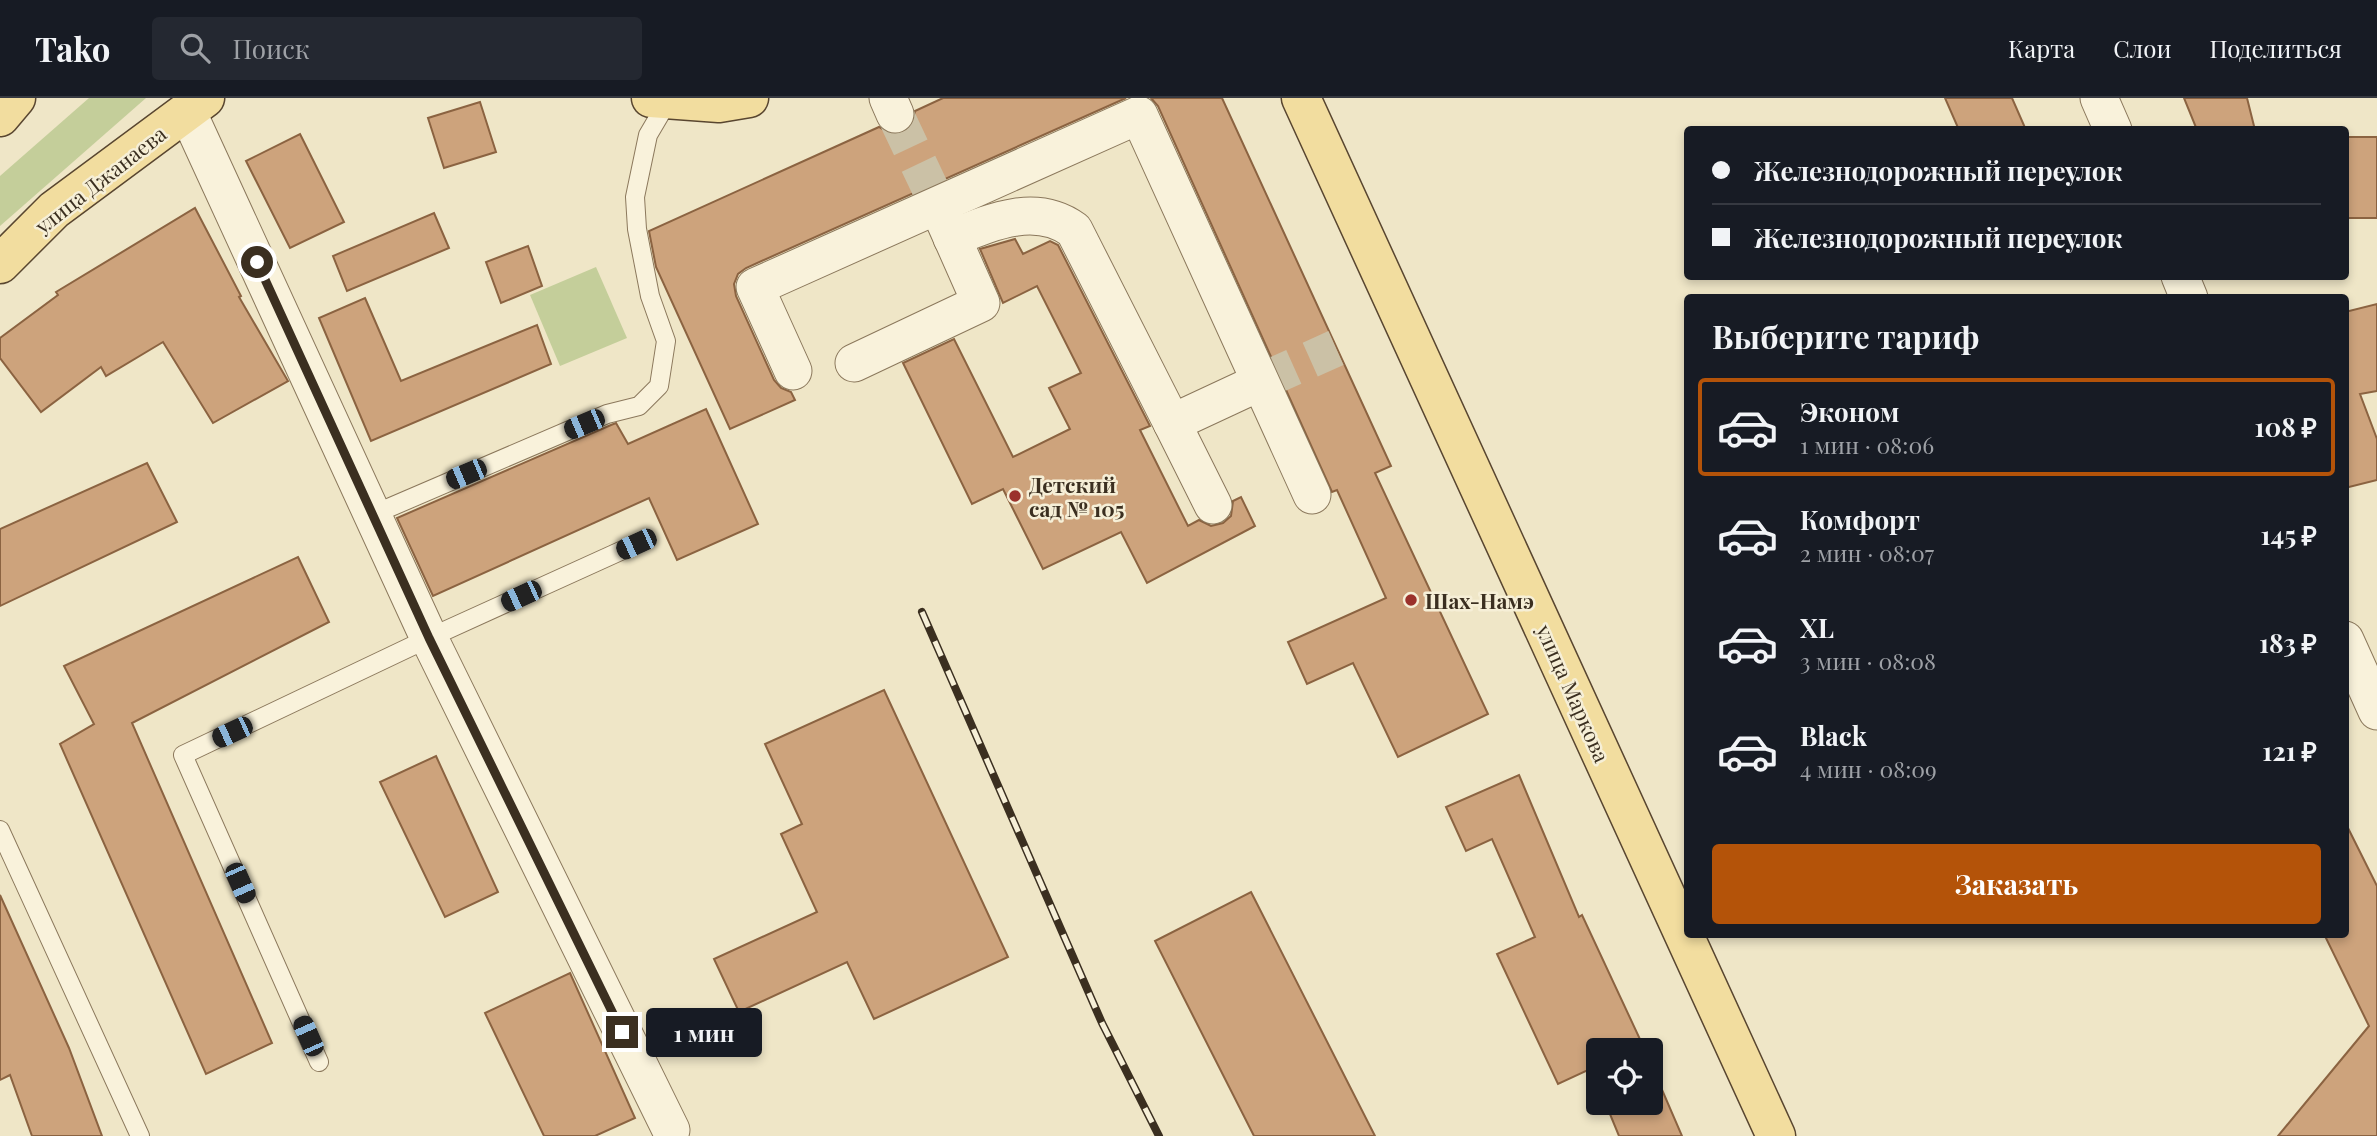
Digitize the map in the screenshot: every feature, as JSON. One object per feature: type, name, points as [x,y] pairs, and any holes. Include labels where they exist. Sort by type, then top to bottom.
[{"type":"main road","points":[[0,117],[16,98]]},
{"type":"main road","points":[[659,99],[719,103],[749,98]]},
{"type":"main road","name":"улица Маркова","points":[[1301,98],[1684,935]]},
{"type":"main road","name":"улица Джанаева","points":[[0,264],[54,210],[196,105]]},
{"type":"main road","name":"улица Маркова","points":[[1685,938],[1776,1136]]},
{"type":"street","points":[[2099,98],[2111,126]]},
{"type":"street","points":[[196,105],[429,638],[671,1130]]},
{"type":"street","points":[[793,371],[755,287],[945,222],[1139,115],[1312,495]]},
{"type":"street","points":[[945,222],[993,222],[1016,216],[1062,221],[1074,230],[1213,506]]},
{"type":"street","points":[[854,363],[972,312],[981,303],[945,222]]},
{"type":"street","points":[[1172,424],[1260,382]]},
{"type":"street","points":[[2349,649],[2377,710]]},
{"type":"lane","points":[[373,515],[607,414],[639,406],[659,386],[666,341],[650,296],[637,229],[635,197],[648,135],[659,99]]},
{"type":"lane","points":[[319,1062],[183,755],[429,638],[636,544]]},
{"type":"lane","points":[[0,830],[140,1136]]},
{"type":"green space","points":[[89,98],[146,98],[0,226],[0,176]]},
{"type":"green space","points":[[596,267],[627,338],[560,366],[530,295]]},
{"type":"building","points":[[943,98],[1126,98],[746,268],[738,274],[734,284],[736,296],[774,380],[781,388],[791,392],[795,400],[730,429],[656,267],[649,231],[879,127],[892,135],[904,133],[912,126],[915,111]]},
{"type":"building","points":[[1151,98],[1222,98],[1391,466],[1375,473],[1488,714],[1398,757],[1353,663],[1307,684],[1288,642],[1386,598],[1337,490],[1332,492],[1158,106]]},
{"type":"building","points":[[1945,98],[2012,98],[2024,126],[1957,126]]},
{"type":"building","points":[[2184,98],[2247,98],[2254,126],[2195,126]]},
{"type":"building","points":[[480,102],[496,152],[444,168],[428,118]]},
{"type":"building","points":[[300,134],[344,222],[290,248],[246,161]]},
{"type":"building","points":[[2349,137],[2377,137],[2377,218],[2349,218]]},
{"type":"building","points":[[195,208],[241,296],[239,297],[288,381],[213,423],[163,342],[106,376],[101,367],[41,412],[0,358],[0,338],[58,295],[56,292]]},
{"type":"building","points":[[434,213],[449,248],[347,291],[333,256]]},
{"type":"building","points":[[1015,239],[1023,254],[1050,241],[1058,245],[1150,426],[1140,430],[1188,526],[1199,520],[1211,526],[1223,523],[1231,516],[1233,501],[1241,497],[1255,526],[1147,583],[1121,532],[1043,569],[1003,489],[972,504],[903,363],[954,339],[1013,457],[1070,429],[1049,388],[1081,373],[1037,286],[1003,303],[980,249]]},
{"type":"building","points":[[528,246],[542,286],[501,303],[486,262]]},
{"type":"building","points":[[365,298],[401,381],[537,325],[551,364],[371,441],[319,318]]},
{"type":"building","points":[[2377,304],[2377,391],[2360,394],[2377,439],[2377,480],[2349,487],[2349,311]]},
{"type":"building","points":[[706,409],[758,524],[677,560],[649,498],[433,596],[397,518],[616,423],[628,444]]},
{"type":"building","points":[[147,463],[177,522],[0,606],[0,529]]},
{"type":"building","points":[[298,557],[329,622],[132,723],[272,1043],[206,1074],[60,744],[94,724],[64,666]]},
{"type":"building","points":[[884,690],[1008,957],[874,1019],[847,962],[739,1012],[714,959],[817,912],[781,834],[802,824],[765,744]]},
{"type":"building","points":[[436,756],[498,892],[445,917],[380,782]]},
{"type":"building","points":[[1519,775],[1579,917],[1582,915],[1639,1038],[1586,1038],[1586,1071],[1558,1084],[1497,954],[1535,937],[1492,839],[1466,851],[1446,807]]},
{"type":"building","points":[[2349,830],[2377,886],[2377,1136],[2278,1136],[2369,1026],[2326,938],[2349,938]]},
{"type":"building","points":[[1251,892],[1375,1136],[1254,1136],[1155,941]]},
{"type":"building","points":[[0,895],[69,1048],[102,1136],[32,1136],[10,1075],[0,1080]]},
{"type":"building","points":[[570,973],[635,1118],[595,1136],[544,1136],[485,1013]]},
{"type":"building","points":[[1663,1092],[1682,1136],[1619,1136],[1610,1115],[1663,1115]]},
{"type":"tunnel","points":[[895,114],[938,205]]},
{"type":"tunnel","points":[[1260,382],[1336,348]]},
{"type":"railway","points":[[922,612],[1102,1023],[1159,1136]]},
{"type":"place","name":"Детский сад № 105","points":[[1015,496]]},
{"type":"place","name":"Шах-Намэ","points":[[1411,600]]},
{"type":"route","points":[[257,262],[429,638],[622,1032]]}]
